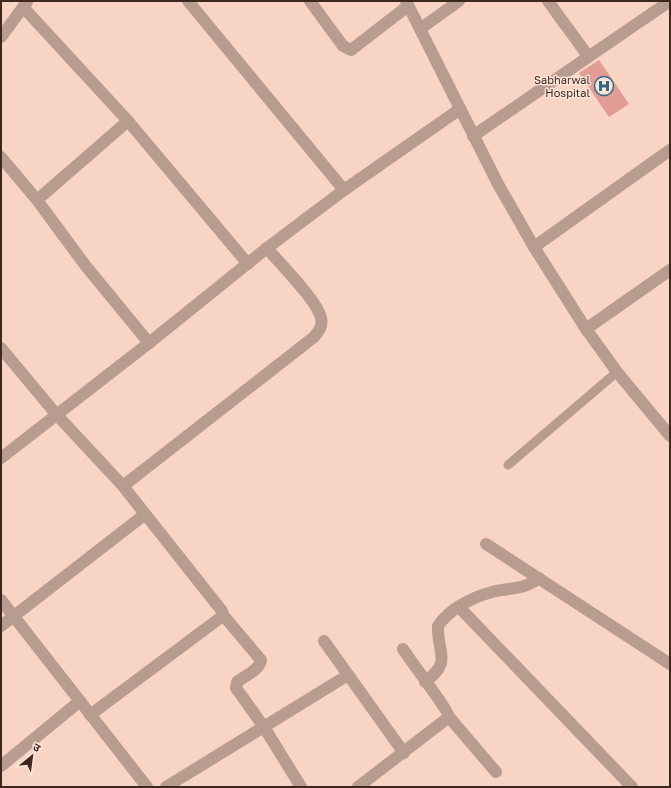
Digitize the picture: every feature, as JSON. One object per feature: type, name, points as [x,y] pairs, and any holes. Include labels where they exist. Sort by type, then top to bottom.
[{"type":"street","points":[[188,1],[344,190]]},
{"type":"street","points":[[310,1],[343,46],[351,50],[407,4],[498,184],[534,247],[586,329],[617,372],[670,436]]},
{"type":"street","points":[[420,29],[459,1]]},
{"type":"street","points":[[548,1],[588,56]]},
{"type":"street","points":[[474,136],[588,56],[670,1]]},
{"type":"street","points":[[1,37],[26,4],[128,121],[248,264]]},
{"type":"street","points":[[1,458],[149,343],[267,248],[344,190],[460,109]]},
{"type":"street","points":[[37,200],[128,121]]},
{"type":"street","points":[[534,247],[670,150]]},
{"type":"street","points":[[1,157],[37,200],[85,265],[149,343]]},
{"type":"street","points":[[123,486],[314,337],[321,329],[321,319],[316,307],[267,248]]},
{"type":"street","points":[[586,329],[670,270]]},
{"type":"street","points":[[1,348],[56,414],[123,486],[144,515],[221,609],[222,615],[261,660],[260,664],[236,685],[301,787]]},
{"type":"street","points":[[1,626],[144,515]]},
{"type":"street","points":[[486,544],[670,664]]},
{"type":"street","points":[[425,682],[437,673],[440,668],[441,648],[438,626],[443,620],[459,607],[477,597],[493,592],[516,589],[529,585],[539,578]]},
{"type":"street","points":[[1,600],[147,787]]},
{"type":"street","points":[[459,607],[632,787]]},
{"type":"street","points":[[90,715],[222,615]]},
{"type":"street","points":[[324,641],[404,753]]},
{"type":"street","points":[[403,649],[425,682],[441,702],[449,717],[496,772]]},
{"type":"street","points":[[166,787],[348,675]]},
{"type":"street","points":[[1,766],[80,701]]},
{"type":"street","points":[[358,787],[449,717]]},
{"type":"lane","points":[[508,465],[617,372]]},
{"type":"building","points":[[599,60],[629,104],[609,117],[579,73]]},
{"type":"place","name":"Sabharwal Hospital","points":[[604,86]]}]
